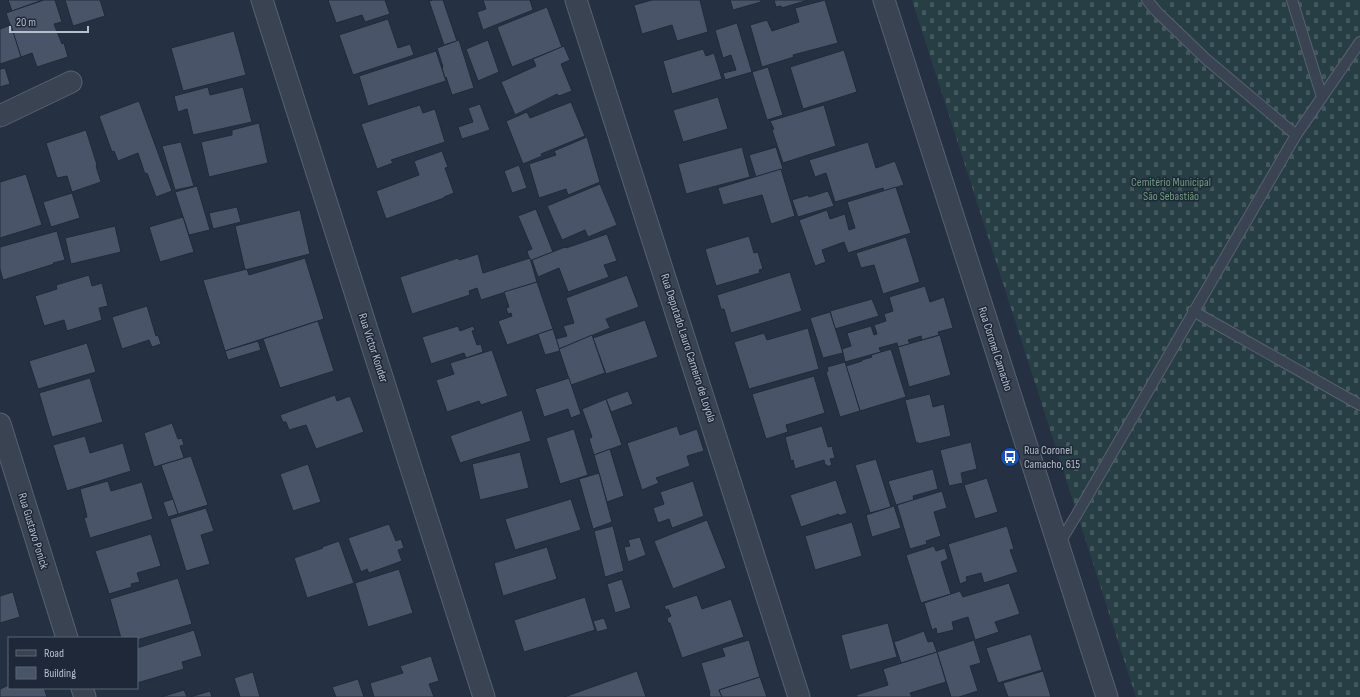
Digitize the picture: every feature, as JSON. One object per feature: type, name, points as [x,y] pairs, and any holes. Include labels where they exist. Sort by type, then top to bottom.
[{"type":"street","name":"Rua Victor Konder","points":[[262,0],[484,697]]},
{"type":"street","name":"Rua Deputado Lauro Carneiro de Loyola","points":[[576,0],[799,697]]},
{"type":"street","name":"Rua Coronel Camacho","points":[[884,0],[1107,697]]},
{"type":"street","points":[[0,116],[71,82]]},
{"type":"street","name":"Rua Gustavo Ponick","points":[[0,424],[66,637]]},
{"type":"lane","points":[[1148,0],[1157,12],[1206,59],[1296,135]]},
{"type":"lane","points":[[1292,0],[1322,96]]},
{"type":"lane","points":[[1058,545],[1296,135],[1360,42]]},
{"type":"lane","points":[[1193,311],[1360,405]]},
{"type":"green space","name":"Cemitério Municipal São Sebastião","points":[[912,0],[1360,0],[1360,697],[1136,697]]},
{"type":"building","points":[[8,0],[40,0],[40,1],[12,11]]},
{"type":"building","points":[[44,0],[55,0],[62,22],[54,24],[62,44],[64,43],[68,57],[37,67],[32,53],[21,57],[6,13]]},
{"type":"building","points":[[65,0],[100,0],[105,16],[73,26]]},
{"type":"building","points":[[328,0],[385,0],[390,14],[365,22],[362,15],[336,23]]},
{"type":"building","points":[[443,0],[457,41],[444,45],[429,1]]},
{"type":"building","points":[[483,0],[530,0],[533,10],[483,30],[477,12],[486,9]]},
{"type":"building","points":[[652,0],[700,0],[708,32],[677,41],[672,25],[642,34],[634,5]]},
{"type":"building","points":[[730,0],[761,0],[761,2],[733,10]]},
{"type":"building","points":[[774,0],[808,0],[782,8],[781,6],[776,7]]},
{"type":"building","points":[[825,0],[838,43],[793,55],[794,57],[762,67],[750,25],[767,20],[772,31],[799,22],[795,8]]},
{"type":"building","points":[[547,7],[562,47],[512,67],[497,27]]},
{"type":"building","points":[[388,19],[398,48],[410,44],[414,55],[353,75],[339,35]]},
{"type":"building","points":[[737,23],[752,72],[725,80],[723,73],[736,70],[731,55],[723,58],[715,30]]},
{"type":"building","points":[[11,25],[21,57],[0,64],[0,29]]},
{"type":"building","points":[[234,31],[246,75],[183,91],[171,48]]},
{"type":"building","points":[[459,40],[474,88],[452,95],[446,77],[445,78],[437,48]]},
{"type":"building","points":[[488,40],[499,72],[478,81],[466,49]]},
{"type":"building","points":[[564,46],[570,60],[561,64],[572,91],[559,96],[557,94],[515,115],[501,82],[536,66],[533,59]]},
{"type":"building","points":[[703,49],[706,56],[714,53],[722,79],[672,94],[663,61]]},
{"type":"building","points":[[844,50],[857,92],[803,109],[790,67]]},
{"type":"building","points":[[436,51],[446,81],[368,106],[359,76]]},
{"type":"building","points":[[768,67],[783,115],[767,120],[752,72]]},
{"type":"building","points":[[5,68],[10,84],[0,87],[0,69]]},
{"type":"building","points":[[208,87],[210,95],[243,87],[252,122],[193,135],[187,109],[178,112],[174,96]]},
{"type":"building","points":[[718,97],[728,129],[683,142],[673,110]]},
{"type":"building","points":[[139,101],[172,191],[156,197],[147,173],[145,174],[138,153],[118,161],[114,151],[112,152],[99,116]]},
{"type":"building","points":[[571,102],[585,136],[541,154],[542,156],[523,164],[506,121],[527,112],[530,118]]},
{"type":"building","points":[[480,104],[490,130],[462,139],[458,127],[473,122],[468,108]]},
{"type":"building","points":[[420,105],[423,113],[435,109],[445,142],[391,160],[393,163],[377,169],[361,124]]},
{"type":"building","points":[[824,105],[836,146],[783,163],[772,130],[774,129],[770,121]]},
{"type":"building","points":[[259,123],[268,163],[209,177],[201,142],[232,135],[232,130]]},
{"type":"building","points":[[86,130],[101,182],[72,192],[67,176],[57,178],[46,143]]},
{"type":"building","points":[[587,137],[600,182],[568,195],[566,189],[539,198],[529,164],[556,155],[554,151]]},
{"type":"building","points":[[181,142],[194,186],[175,190],[162,146]]},
{"type":"building","points":[[868,142],[876,168],[895,161],[904,185],[884,191],[883,188],[835,202],[826,173],[815,177],[809,160]]},
{"type":"building","points":[[742,147],[750,177],[686,194],[678,164]]},
{"type":"building","points":[[776,147],[783,169],[756,177],[749,155]]},
{"type":"building","points":[[442,151],[448,167],[445,168],[454,193],[386,219],[376,191],[419,175],[414,161]]},
{"type":"building","points":[[519,165],[527,188],[512,193],[504,171]]},
{"type":"building","points":[[781,169],[795,216],[771,224],[762,195],[723,205],[718,188]]},
{"type":"building","points":[[26,174],[42,225],[0,238],[0,182]]},
{"type":"building","points":[[600,184],[617,225],[588,237],[585,230],[562,240],[547,206]]},
{"type":"building","points":[[197,186],[210,230],[189,235],[175,192]]},
{"type":"building","points":[[896,187],[911,233],[848,253],[844,242],[822,250],[826,262],[815,266],[799,220],[827,210],[830,219],[845,214],[849,230],[855,228],[847,202]]},
{"type":"building","points":[[828,191],[834,206],[798,217],[792,200],[808,195],[809,197]]},
{"type":"building","points":[[72,193],[80,218],[51,227],[43,202]]},
{"type":"building","points":[[237,207],[241,222],[213,229],[209,213]]},
{"type":"building","points":[[536,209],[553,252],[530,261],[527,251],[532,249],[518,216]]},
{"type":"building","points":[[300,210],[310,254],[245,270],[235,226]]},
{"type":"building","points":[[183,217],[194,252],[160,262],[149,227]]},
{"type":"building","points":[[115,226],[121,252],[71,264],[65,238]]},
{"type":"building","points":[[57,231],[65,260],[3,280],[0,269],[0,247]]},
{"type":"building","points":[[607,234],[617,261],[604,265],[609,277],[568,292],[559,268],[538,277],[532,260],[565,247],[566,248]]},
{"type":"building","points":[[749,236],[754,253],[758,252],[763,269],[759,270],[760,273],[716,286],[705,249]]},
{"type":"building","points":[[906,237],[920,282],[883,294],[874,265],[861,268],[856,253]]},
{"type":"building","points":[[478,254],[483,273],[530,258],[537,282],[481,300],[477,288],[469,291],[470,295],[412,314],[400,277],[458,258],[459,260]]},
{"type":"building","points":[[305,258],[324,319],[225,351],[203,280],[247,269],[249,275]]},
{"type":"building","points":[[790,272],[802,311],[731,333],[724,309],[721,309],[717,295]]},
{"type":"building","points":[[89,275],[92,286],[102,283],[108,306],[99,308],[102,320],[67,331],[64,320],[44,326],[35,296],[57,289],[56,285]]},
{"type":"building","points":[[627,275],[639,307],[606,319],[610,328],[559,349],[556,339],[567,336],[563,326],[574,323],[566,298]]},
{"type":"building","points":[[537,282],[553,329],[507,345],[498,321],[512,316],[511,313],[508,314],[506,308],[509,307],[504,292]]},
{"type":"building","points":[[925,286],[930,302],[944,297],[953,328],[938,332],[939,335],[922,340],[921,336],[908,340],[910,344],[898,347],[897,343],[879,348],[881,352],[845,362],[842,349],[851,346],[847,333],[871,326],[874,335],[877,334],[874,325],[886,321],[884,314],[893,311],[889,297]]},
{"type":"building","points":[[872,299],[879,316],[835,329],[830,311]]},
{"type":"building","points":[[147,306],[156,336],[158,335],[161,344],[152,347],[149,340],[122,349],[112,317]]},
{"type":"building","points":[[830,312],[843,353],[823,358],[810,318]]},
{"type":"building","points":[[645,320],[658,357],[606,374],[593,338]]},
{"type":"building","points":[[318,321],[334,371],[280,388],[263,339]]},
{"type":"building","points":[[458,326],[460,331],[473,326],[475,330],[472,331],[477,345],[481,344],[483,352],[466,358],[464,353],[431,364],[422,337]]},
{"type":"building","points":[[808,328],[819,369],[749,389],[734,342],[764,333],[767,340]]},
{"type":"building","points":[[553,329],[560,351],[545,355],[538,334]]},
{"type":"building","points":[[592,335],[605,373],[571,385],[559,349]]},
{"type":"building","points":[[940,335],[951,375],[909,387],[898,347]]},
{"type":"building","points":[[258,341],[261,350],[228,360],[225,351]]},
{"type":"building","points":[[87,343],[96,372],[38,389],[29,361]]},
{"type":"building","points":[[891,349],[906,397],[860,411],[846,366],[872,357],[871,355]]},
{"type":"building","points":[[492,350],[508,396],[481,405],[479,401],[447,412],[436,380],[454,374],[450,363]]},
{"type":"building","points":[[845,362],[860,411],[840,417],[826,372],[828,371],[827,367]]},
{"type":"building","points":[[814,376],[825,413],[786,425],[788,432],[766,439],[752,394]]},
{"type":"building","points":[[90,378],[103,422],[52,437],[39,393]]},
{"type":"building","points":[[569,378],[581,414],[571,418],[568,409],[544,417],[535,389]]},
{"type":"building","points":[[628,391],[633,404],[611,412],[606,399]]},
{"type":"building","points":[[930,394],[933,407],[944,404],[951,436],[918,444],[918,442],[916,443],[905,400]]},
{"type":"building","points":[[335,395],[337,401],[350,396],[364,432],[316,449],[306,425],[289,430],[286,422],[283,422],[280,415]]},
{"type":"building","points":[[606,399],[622,445],[594,455],[589,439],[592,437],[582,409]]},
{"type":"building","points":[[522,410],[531,441],[460,463],[450,436]]},
{"type":"building","points":[[172,423],[178,439],[182,438],[184,445],[180,446],[184,458],[154,467],[144,433]]},
{"type":"building","points":[[677,426],[680,435],[697,429],[704,451],[687,456],[690,466],[656,478],[659,483],[642,490],[627,443]]},
{"type":"building","points":[[822,426],[828,447],[832,446],[835,458],[830,459],[832,465],[827,467],[824,460],[795,469],[793,460],[791,461],[785,437]]},
{"type":"building","points":[[574,429],[588,475],[560,484],[546,438]]},
{"type":"building","points":[[85,436],[90,453],[123,443],[131,471],[67,491],[53,445]]},
{"type":"building","points":[[971,442],[977,469],[961,473],[963,483],[949,486],[940,450]]},
{"type":"building","points":[[610,449],[624,496],[607,502],[594,455]]},
{"type":"building","points":[[520,452],[529,488],[480,500],[472,464]]},
{"type":"building","points":[[191,456],[208,505],[178,514],[161,465]]},
{"type":"building","points":[[876,459],[891,507],[870,513],[855,465]]},
{"type":"building","points":[[308,464],[321,502],[293,511],[280,474]]},
{"type":"building","points":[[933,469],[938,489],[913,496],[914,500],[896,505],[888,481]]},
{"type":"building","points":[[599,473],[612,522],[593,529],[579,479]]},
{"type":"building","points":[[987,478],[998,512],[975,519],[964,485]]},
{"type":"building","points":[[836,480],[847,513],[839,516],[839,514],[801,527],[790,495]]},
{"type":"building","points":[[108,481],[111,491],[142,482],[153,519],[90,538],[84,518],[87,517],[80,489]]},
{"type":"building","points":[[693,481],[704,516],[672,528],[669,519],[658,523],[653,508],[664,504],[660,492]]},
{"type":"building","points":[[942,491],[947,508],[934,512],[941,536],[926,541],[927,544],[910,549],[897,505]]},
{"type":"building","points":[[173,499],[178,514],[168,517],[163,502]]},
{"type":"building","points":[[571,499],[581,530],[515,550],[505,519]]},
{"type":"building","points":[[894,506],[901,528],[872,537],[866,515]]},
{"type":"building","points":[[206,508],[214,531],[201,535],[210,564],[186,571],[170,519]]},
{"type":"building","points":[[707,520],[726,568],[673,589],[654,541]]},
{"type":"building","points":[[852,522],[862,556],[815,570],[805,536]]},
{"type":"building","points":[[389,524],[396,541],[401,539],[404,548],[398,550],[402,561],[369,573],[367,569],[361,572],[348,538]]},
{"type":"building","points":[[613,526],[624,571],[605,577],[594,531]]},
{"type":"building","points":[[1007,526],[1014,549],[1010,550],[1018,572],[984,583],[981,573],[966,577],[967,581],[960,584],[948,544]]},
{"type":"building","points":[[151,534],[161,566],[137,573],[140,582],[131,584],[132,587],[109,594],[95,551]]},
{"type":"building","points":[[640,537],[646,555],[628,562],[624,547],[630,546],[628,540]]},
{"type":"building","points":[[339,541],[354,583],[307,598],[294,558]]},
{"type":"building","points":[[934,546],[936,551],[945,548],[948,559],[941,562],[951,594],[921,603],[906,555]]},
{"type":"building","points":[[547,547],[557,579],[503,596],[494,563]]},
{"type":"building","points":[[399,569],[413,613],[368,627],[355,583]]},
{"type":"building","points":[[178,578],[192,624],[138,640],[138,637],[121,637],[110,599]]},
{"type":"building","points":[[622,579],[631,608],[615,613],[607,584]]},
{"type":"building","points":[[1009,583],[1020,614],[995,622],[999,632],[975,640],[968,617],[952,622],[954,630],[937,634],[936,628],[932,630],[924,603],[960,591],[963,597]]},
{"type":"building","points":[[13,592],[20,617],[0,623],[0,596]]},
{"type":"building","points":[[697,595],[702,609],[731,599],[744,637],[682,658],[670,623],[668,623],[667,618],[671,616],[668,609],[666,610],[664,606]]},
{"type":"building","points":[[585,597],[595,630],[524,652],[514,620]]},
{"type":"building","points":[[604,618],[608,629],[597,632],[593,621]]},
{"type":"building","points":[[888,623],[897,657],[850,670],[841,635]]},
{"type":"building","points":[[194,630],[202,656],[182,662],[184,669],[138,683],[138,648]]},
{"type":"building","points":[[924,631],[928,642],[933,641],[937,652],[901,663],[894,642]]},
{"type":"building","points":[[1031,634],[1042,670],[998,683],[986,648]]},
{"type":"building","points":[[749,640],[760,677],[719,690],[722,697],[710,697],[701,663],[725,656],[722,648]]},
{"type":"building","points":[[974,640],[981,663],[970,666],[978,691],[959,697],[951,697],[937,652]]},
{"type":"building","points":[[937,652],[946,682],[910,693],[912,697],[857,697],[856,695],[888,685],[883,669]]},
{"type":"building","points":[[431,656],[439,681],[429,684],[434,697],[374,697],[370,683],[403,673],[400,666]]},
{"type":"building","points":[[637,671],[646,697],[564,697]]},
{"type":"building","points":[[1043,671],[1051,697],[1008,697],[1003,683]]},
{"type":"building","points":[[253,672],[260,697],[240,697],[234,678]]},
{"type":"building","points":[[760,677],[767,697],[722,697],[719,690]]},
{"type":"building","points":[[358,679],[364,697],[336,697],[332,687]]},
{"type":"building","points":[[8,685],[8,689],[44,689],[47,697],[0,697],[0,689]]},
{"type":"building","points":[[184,690],[187,697],[161,697]]},
{"type":"building","points":[[210,691],[212,697],[190,697]]},
{"type":"place","name":"Rua Coronel Camacho, 615","points":[[1010,457]]}]
